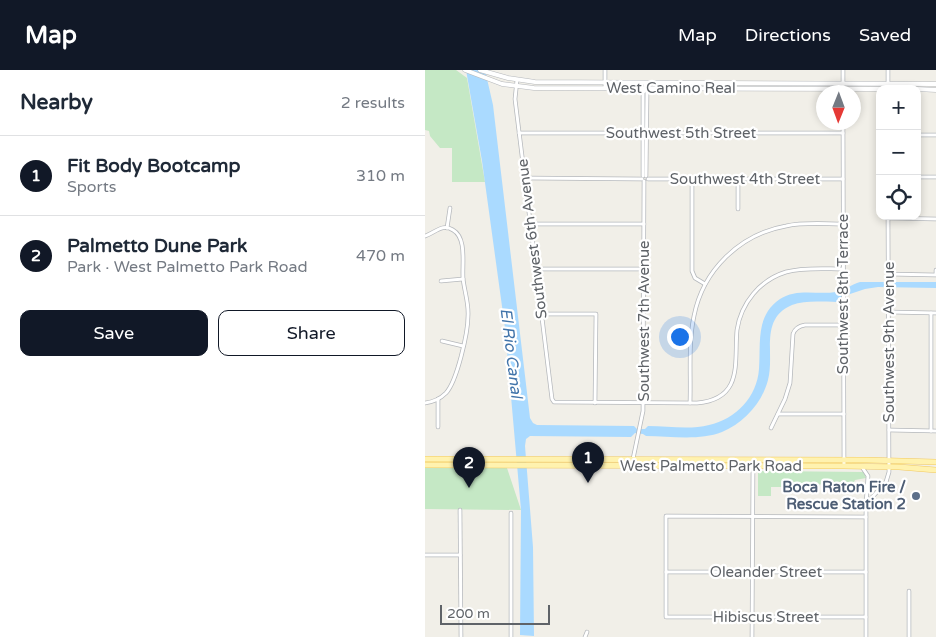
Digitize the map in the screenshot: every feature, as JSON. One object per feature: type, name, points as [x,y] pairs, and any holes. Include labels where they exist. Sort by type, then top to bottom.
[{"type":"main road","name":"West Palmetto Park Road","points":[[425,459],[889,460],[936,462]]},
{"type":"main road","points":[[578,466],[582,462],[597,462],[602,459]]},
{"type":"main road","points":[[608,466],[631,463],[633,459]]},
{"type":"main road","name":"West Palmetto Park Road","points":[[425,465],[862,466],[936,470]]},
{"type":"street","name":"West Camino Real","points":[[465,70],[487,79],[516,86],[541,88],[605,88],[749,83],[843,83],[876,85]]},
{"type":"street","name":"West Camino Real","points":[[481,70],[517,80],[535,82],[605,82],[645,87],[816,89]]},
{"type":"street","points":[[605,70],[605,88]]},
{"type":"street","points":[[843,70],[843,83]]},
{"type":"street","points":[[888,70],[888,85]]},
{"type":"street","points":[[487,79],[495,75]]},
{"type":"street","name":"Southwest 6th Avenue","points":[[517,80],[515,94],[519,133],[551,397],[554,402],[558,403],[595,403]]},
{"type":"street","points":[[749,83],[749,88]]},
{"type":"street","name":"West Camino Real","points":[[912,85],[936,84]]},
{"type":"street","name":"Southwest 7th Avenue","points":[[644,178],[647,133],[647,93],[645,87]]},
{"type":"street","name":"Southwest 7th Avenue","points":[[633,459],[642,422],[643,403],[644,178],[642,133],[643,93],[645,87]]},
{"type":"street","name":"West Camino Real","points":[[861,90],[876,89]]},
{"type":"street","points":[[921,89],[936,90]]},
{"type":"street","name":"Southwest 5th Street","points":[[519,133],[843,133]]},
{"type":"street","name":"Southwest 8th Terrace","points":[[843,133],[844,466]]},
{"type":"street","points":[[921,135],[936,135]]},
{"type":"street","points":[[921,177],[936,177]]},
{"type":"street","name":"Southwest 4th Street","points":[[525,178],[843,179]]},
{"type":"street","points":[[692,178],[692,271],[695,278],[705,284]]},
{"type":"street","points":[[738,178],[738,209]]},
{"type":"street","points":[[447,228],[449,208]]},
{"type":"street","points":[[921,218],[936,219]]},
{"type":"street","name":"Southwest 9th Avenue","points":[[888,220],[889,467]]},
{"type":"street","points":[[530,224],[644,224]]},
{"type":"street","points":[[690,403],[693,322],[697,304],[705,284],[715,268],[728,254],[746,241],[776,228],[794,225],[843,224]]},
{"type":"street","points":[[425,236],[439,228],[447,228],[454,230],[461,239],[463,278],[468,316],[459,365],[451,385],[445,394],[438,399],[425,403]]},
{"type":"street","points":[[535,269],[644,269]]},
{"type":"street","points":[[541,314],[596,314],[595,403],[708,402],[721,395],[731,384],[735,373],[737,334],[741,315],[747,301],[757,289],[769,280],[786,272],[843,270]]},
{"type":"street","points":[[889,274],[936,275],[936,270]]},
{"type":"street","points":[[441,281],[463,278]]},
{"type":"street","points":[[889,312],[936,313]]},
{"type":"street","points":[[931,313],[931,431]]},
{"type":"street","points":[[771,428],[788,390],[792,373],[793,334],[795,330],[801,326],[843,325]]},
{"type":"street","points":[[442,341],[463,346]]},
{"type":"street","points":[[438,399],[438,427]]},
{"type":"street","points":[[777,414],[843,414]]},
{"type":"street","points":[[889,430],[936,431]]},
{"type":"street","points":[[752,637],[753,460]]},
{"type":"street","points":[[862,466],[867,476],[866,637]]},
{"type":"street","points":[[866,504],[886,482],[889,467]]},
{"type":"street","points":[[460,510],[461,637]]},
{"type":"street","points":[[511,513],[511,637]]},
{"type":"street","points":[[667,572],[666,516],[866,517]]},
{"type":"street","points":[[425,555],[460,555]]},
{"type":"street","name":"Oleander Street","points":[[667,572],[866,572]]},
{"type":"street","name":"Hibiscus Street","points":[[667,572],[666,617],[866,617]]},
{"type":"street","points":[[909,591],[909,637]]},
{"type":"street","points":[[585,637],[587,632]]},
{"type":"green space","points":[[425,70],[456,70],[467,78],[485,182],[452,182],[452,148],[440,148],[430,136],[429,131],[425,130]]},
{"type":"green space","points":[[425,467],[507,468],[521,510],[425,509]]},
{"type":"green space","points":[[758,471],[864,472],[866,478],[855,480],[854,482],[812,485],[806,483],[788,485],[788,487],[771,487],[771,496],[758,496]]},
{"type":"water","name":"El Rio Canal","points":[[466,70],[485,70],[493,105],[530,418],[537,425],[634,426],[637,429],[645,429],[648,426],[694,427],[719,422],[736,412],[754,389],[759,369],[763,322],[766,314],[780,299],[800,293],[839,291],[860,282],[936,282],[936,288],[878,287],[865,289],[838,298],[837,302],[803,302],[792,305],[782,311],[775,319],[772,328],[770,338],[770,370],[761,397],[745,418],[722,432],[694,437],[646,436],[635,433],[631,437],[530,436],[526,439],[533,547],[534,636],[520,635],[521,510],[505,328],[482,161]]},
{"type":"place","name":"Fit Body Bootcamp","points":[[588,483]]},
{"type":"place","name":"Palmetto Dune Park","points":[[469,488]]},
{"type":"place","name":"Boca Raton Fire / Rescue Station 2","points":[[916,496]]}]
